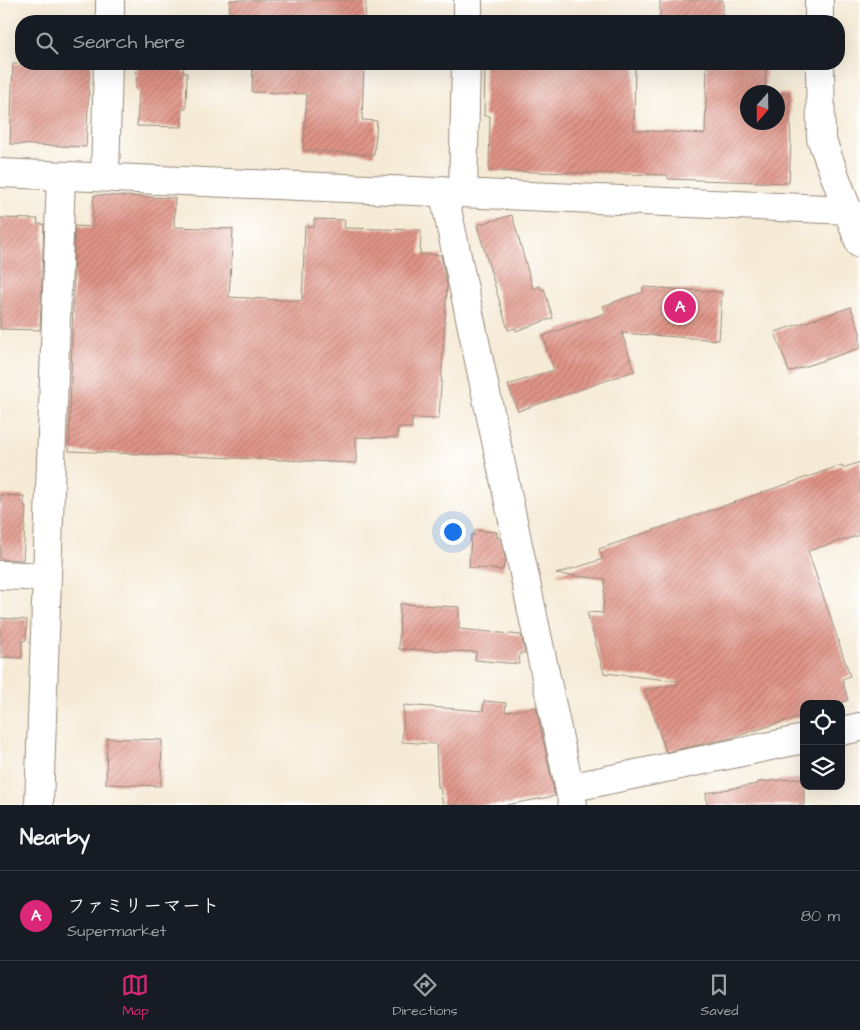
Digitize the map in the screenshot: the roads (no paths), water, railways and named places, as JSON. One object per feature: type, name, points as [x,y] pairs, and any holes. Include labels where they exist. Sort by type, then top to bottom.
[{"type":"street","points":[[110,0],[110,15]]},
{"type":"street","points":[[468,0],[468,15]]},
{"type":"street","points":[[819,0],[819,15]]},
{"type":"street","points":[[105,176],[108,70]]},
{"type":"street","points":[[465,70],[453,191],[571,796],[800,740]]},
{"type":"street","points":[[820,70],[821,138],[860,244]]},
{"type":"street","points":[[0,173],[453,191],[849,210]]},
{"type":"street","points":[[39,805],[61,176]]},
{"type":"street","points":[[0,576],[46,577]]},
{"type":"street","points":[[845,730],[860,727]]},
{"type":"place","name":"ファミリーマート","points":[[680,307]]}]
